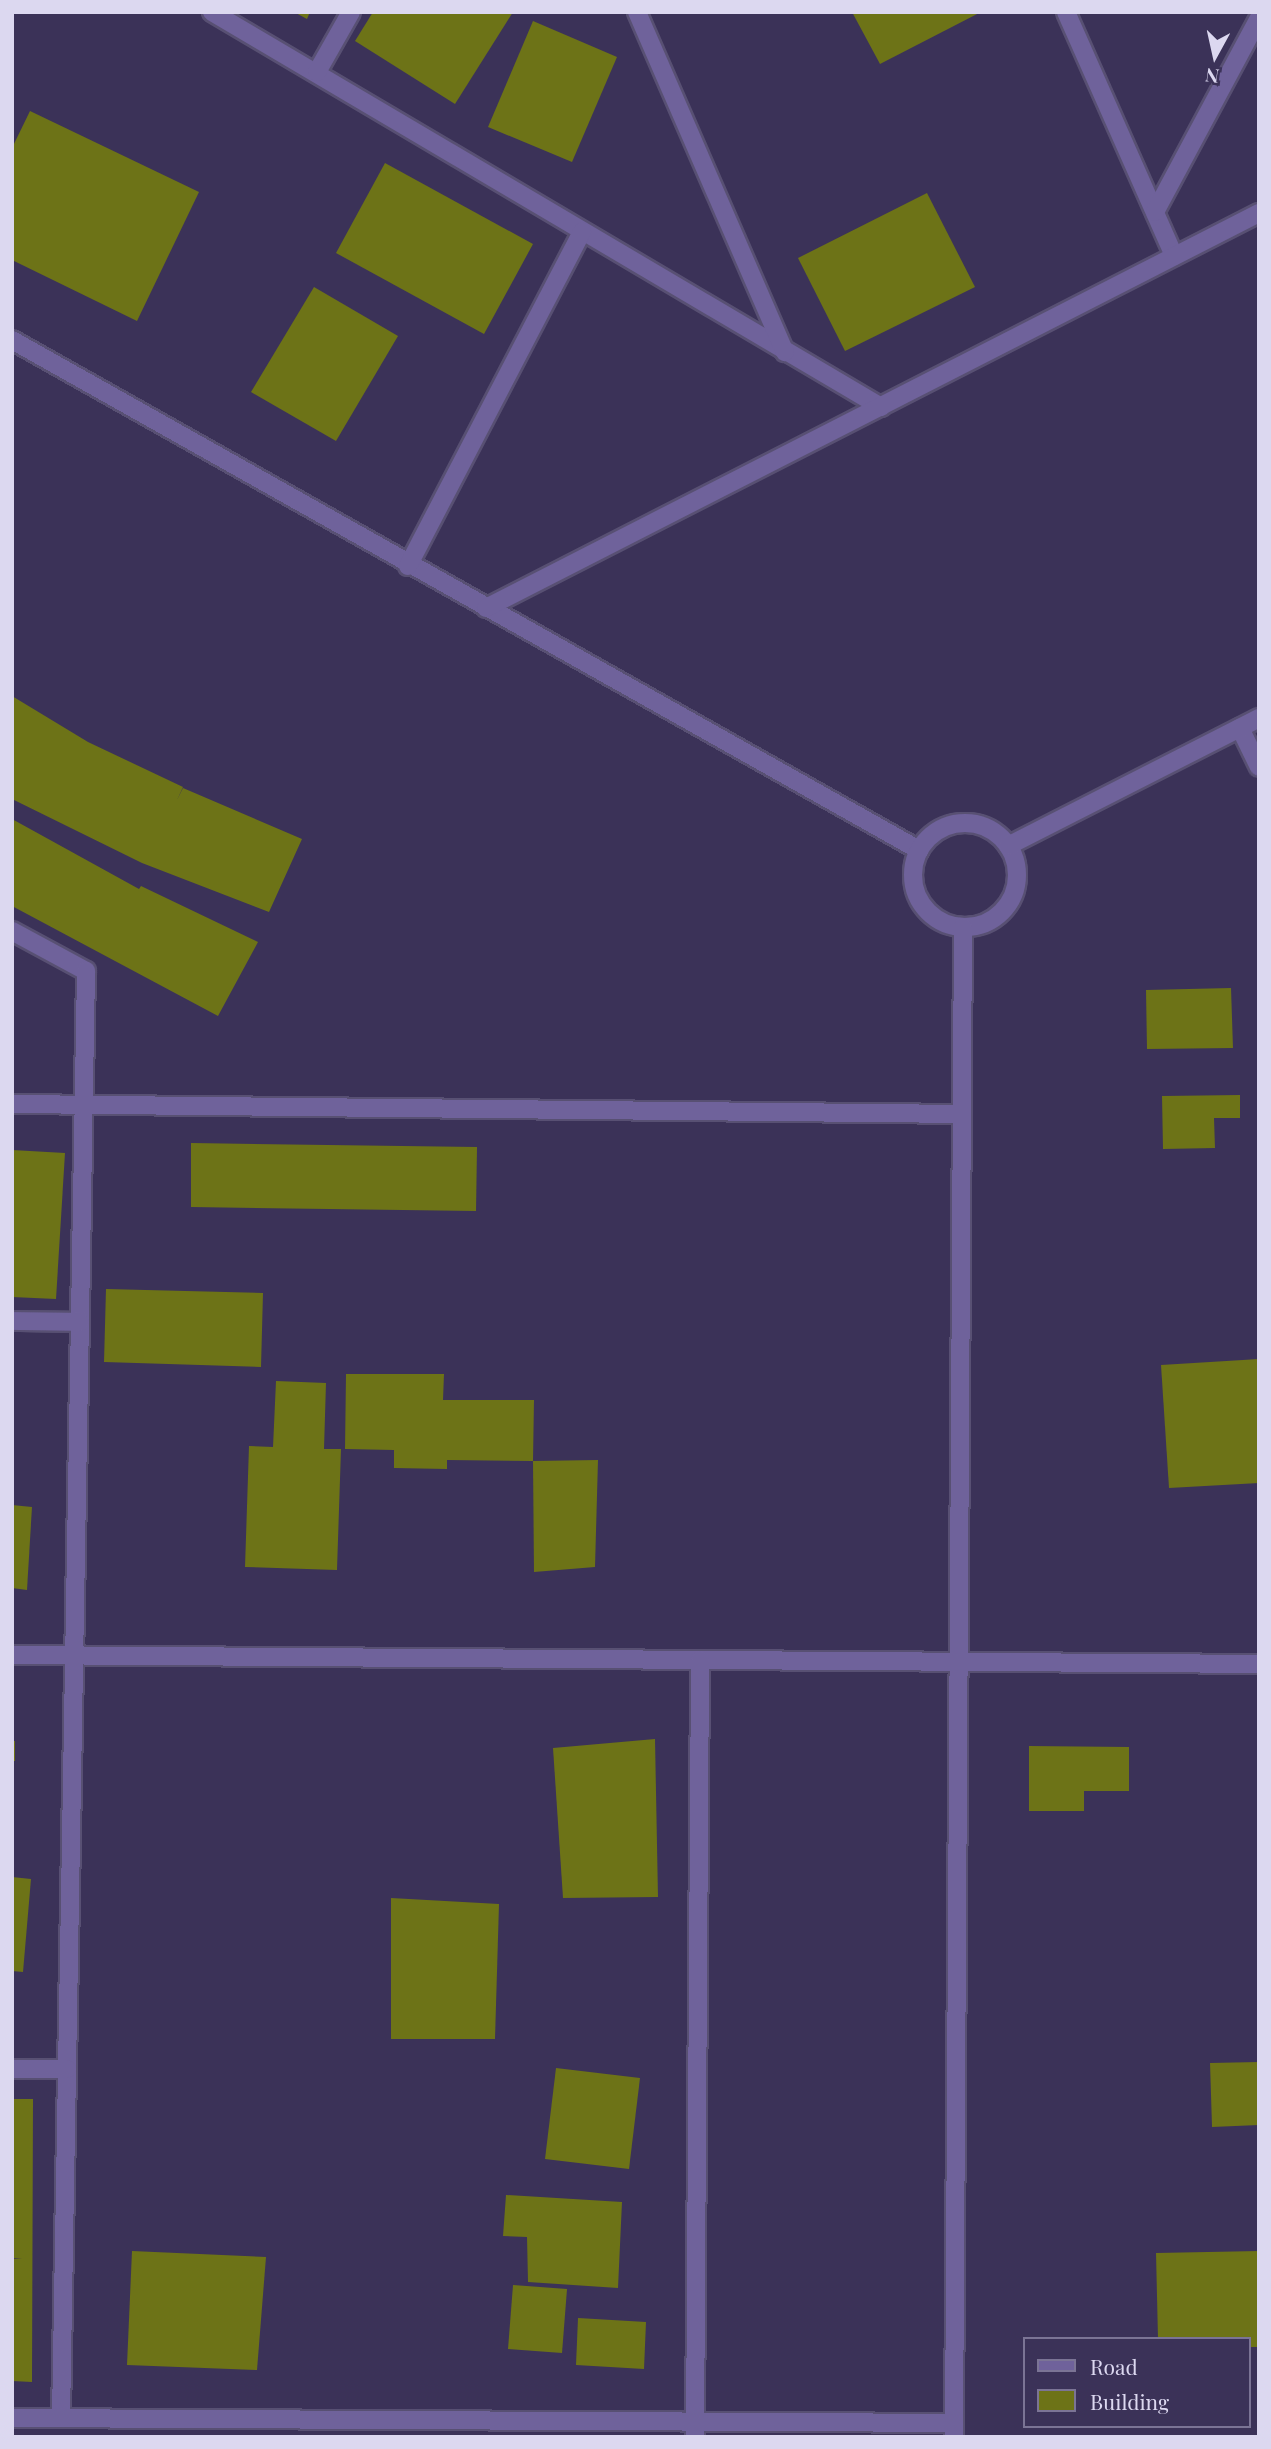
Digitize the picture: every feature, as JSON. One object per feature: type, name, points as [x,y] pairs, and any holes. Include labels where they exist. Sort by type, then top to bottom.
[{"type":"street","points":[[212,12],[881,407]]},
{"type":"street","points":[[317,72],[351,12]]},
{"type":"street","points":[[637,12],[785,352]]},
{"type":"street","points":[[1066,12],[1174,256]]},
{"type":"street","points":[[1155,212],[1259,18]]},
{"type":"street","points":[[486,608],[1259,213]]},
{"type":"street","points":[[408,566],[582,232]]},
{"type":"street","points":[[12,340],[408,566],[919,850]]},
{"type":"street","points":[[1008,846],[1259,719]]},
{"type":"street","points":[[1240,728],[1259,767]]},
{"type":"street","points":[[962,823],[996,834],[1008,846],[1017,873],[1011,900],[991,920],[963,927],[946,924],[919,901],[913,867],[919,850],[937,832],[962,823]]},
{"type":"street","points":[[12,2418],[274,2428],[954,2430],[963,927]]},
{"type":"street","points":[[12,931],[86,971],[61,2418]]},
{"type":"street","points":[[12,1104],[961,1114]]},
{"type":"street","points":[[12,1321],[80,1322]]},
{"type":"street","points":[[12,1655],[1259,1664]]},
{"type":"street","points":[[695,2430],[700,1660]]},
{"type":"street","points":[[12,2069],[67,2069]]},
{"type":"building","points":[[294,12],[310,12],[307,19]]},
{"type":"building","points":[[373,12],[513,12],[455,104],[355,41]]},
{"type":"building","points":[[852,12],[981,12],[880,64]]},
{"type":"building","points":[[533,21],[617,57],[572,162],[488,127]]},
{"type":"building","points":[[30,111],[199,192],[137,321],[12,260],[12,148]]},
{"type":"building","points":[[385,163],[533,244],[484,334],[336,253]]},
{"type":"building","points":[[927,193],[975,287],[845,351],[798,258]]},
{"type":"building","points":[[314,287],[398,336],[336,441],[251,392]]},
{"type":"building","points":[[12,696],[88,742],[183,787],[177,800],[183,788],[302,839],[269,912],[142,863],[12,799]]},
{"type":"building","points":[[12,819],[139,889],[141,886],[258,942],[218,1016],[12,906]]},
{"type":"building","points":[[1231,988],[1233,1048],[1147,1049],[1146,990]]},
{"type":"building","points":[[1240,1095],[1240,1118],[1214,1118],[1215,1148],[1163,1149],[1162,1096]]},
{"type":"building","points":[[191,1143],[477,1147],[476,1211],[191,1207]]},
{"type":"building","points":[[12,1150],[65,1153],[56,1299],[12,1297]]},
{"type":"building","points":[[106,1289],[263,1293],[261,1367],[104,1362]]},
{"type":"building","points":[[1259,1359],[1259,1483],[1169,1488],[1161,1365]]},
{"type":"building","points":[[346,1374],[444,1374],[443,1400],[534,1400],[533,1461],[447,1460],[447,1469],[394,1468],[394,1450],[345,1449]]},
{"type":"building","points":[[276,1381],[326,1383],[324,1449],[341,1449],[337,1570],[245,1567],[249,1446],[273,1447]]},
{"type":"building","points":[[598,1460],[595,1567],[534,1572],[533,1461]]},
{"type":"building","points":[[12,1505],[32,1507],[27,1590],[12,1588]]},
{"type":"building","points":[[655,1739],[658,1897],[563,1898],[553,1748]]},
{"type":"building","points":[[12,1741],[15,1741],[15,1761],[12,1761]]},
{"type":"building","points":[[1029,1746],[1129,1747],[1129,1791],[1084,1791],[1084,1811],[1029,1811]]},
{"type":"building","points":[[12,1877],[31,1879],[23,1972],[12,1971]]},
{"type":"building","points":[[391,1898],[499,1904],[495,2039],[391,2039]]},
{"type":"building","points":[[1259,2062],[1259,2125],[1212,2127],[1210,2063]]},
{"type":"building","points":[[556,2068],[640,2078],[629,2169],[545,2159]]},
{"type":"building","points":[[12,2099],[33,2099],[32,2382],[12,2381],[12,2259],[22,2259],[12,2258]]},
{"type":"building","points":[[506,2195],[622,2202],[618,2288],[528,2282],[527,2237],[503,2236]]},
{"type":"building","points":[[132,2251],[266,2257],[257,2370],[127,2365]]},
{"type":"building","points":[[1259,2251],[1259,2347],[1250,2347],[1250,2337],[1158,2337],[1156,2253]]},
{"type":"building","points":[[513,2285],[567,2289],[562,2353],[508,2349]]},
{"type":"building","points":[[578,2318],[646,2322],[644,2369],[576,2365]]}]
